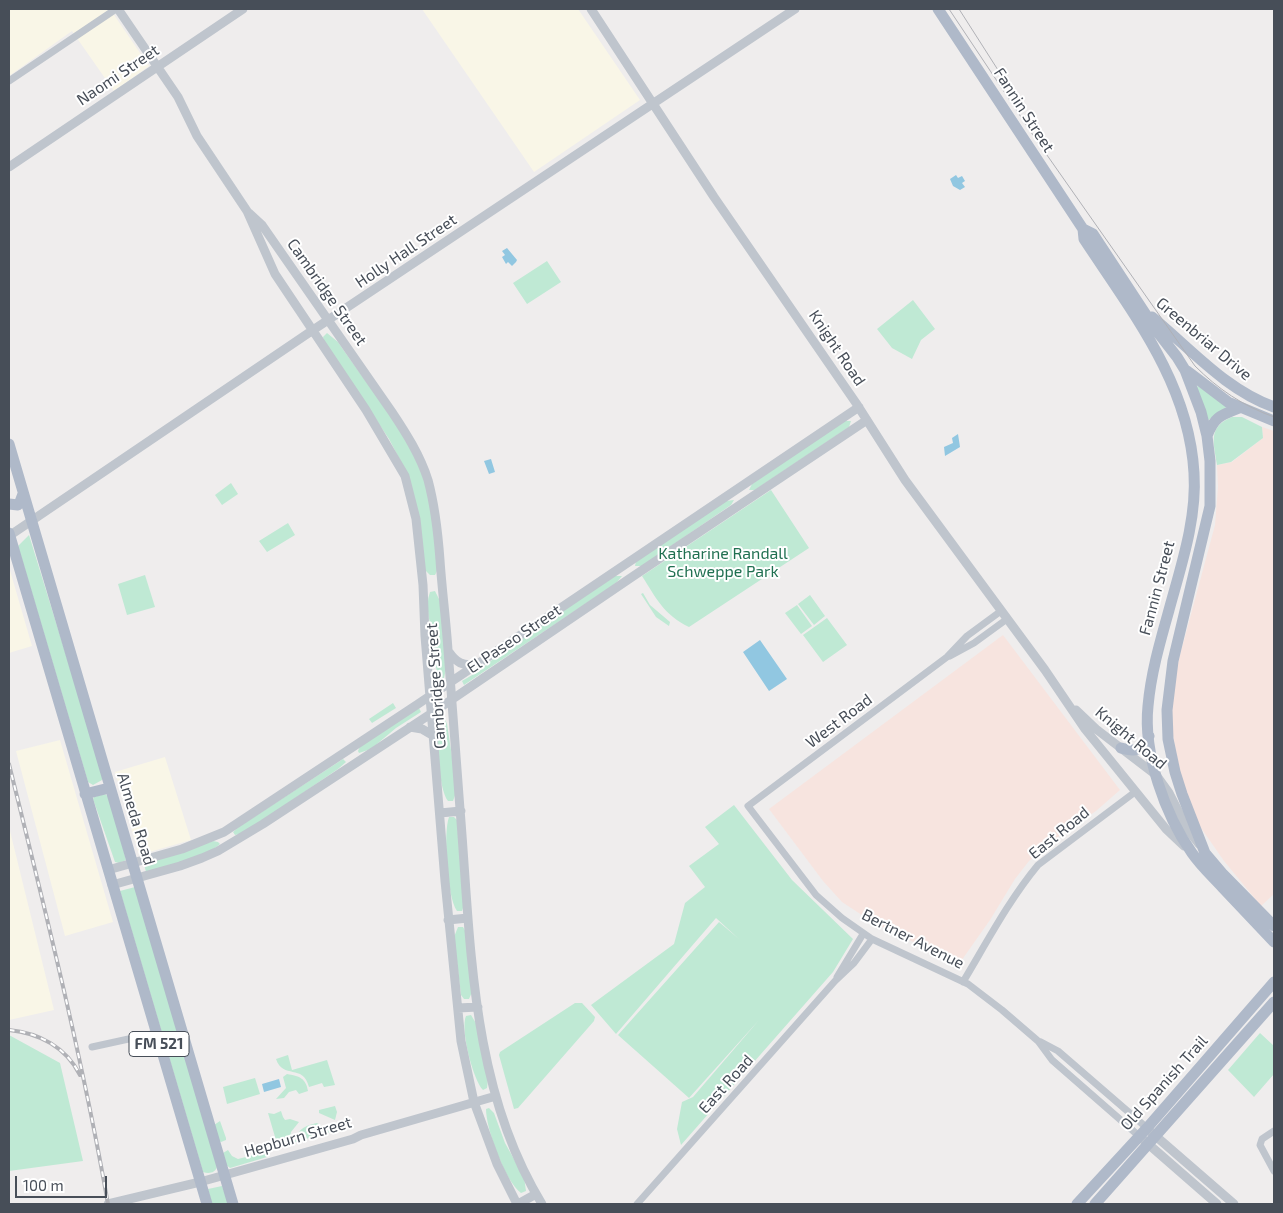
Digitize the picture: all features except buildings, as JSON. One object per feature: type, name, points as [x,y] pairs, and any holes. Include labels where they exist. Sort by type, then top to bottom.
[{"type":"main road","name":"Fannin Street","points":[[938,9],[1084,229],[1093,234],[1185,370],[1201,412],[1207,436],[1211,474],[1210,506],[1173,661],[1167,710],[1168,739],[1175,772],[1188,812],[1205,853],[1227,885],[1274,942]]},
{"type":"main road","name":"Fannin Street","points":[[1084,229],[1084,239],[1145,332],[1164,366],[1187,423],[1195,474],[1191,521],[1184,556],[1156,657],[1148,707],[1149,736],[1156,775],[1175,822],[1192,853],[1274,926]]},
{"type":"main road","name":"Greenbriar Drive","points":[[1141,307],[1242,393],[1274,407]]},
{"type":"main road","name":"Greenbriar Drive","points":[[1145,332],[1161,350],[1220,397],[1239,408],[1274,421]]},
{"type":"main road","points":[[1207,436],[1211,425],[1219,416],[1239,408]]},
{"type":"main road","name":"Almeda Road","points":[[9,444],[233,1204]]},
{"type":"main road","points":[[9,504],[18,505],[23,494]]},
{"type":"main road","name":"FM 521","points":[[9,535],[207,1204]]},
{"type":"main road","points":[[1148,707],[1167,710]]},
{"type":"main road","points":[[1121,748],[1131,751],[1136,750],[1146,744],[1149,736]]},
{"type":"main road","points":[[85,794],[109,788]]},
{"type":"main road","name":"Old Spanish Trail","points":[[1095,1204],[1225,1039],[1274,982]]},
{"type":"main road","name":"Old Spanish Trail","points":[[1080,1203],[1235,1047],[1274,1002]]},
{"type":"main road","points":[[1225,1039],[1235,1047]]},
{"type":"street","name":"Cambridge Street","points":[[117,9],[178,97],[197,136],[247,212],[275,274],[366,410],[405,476],[416,519],[424,585],[425,636],[448,920],[461,1041],[474,1102],[497,1164],[518,1204]]},
{"type":"street","points":[[9,82],[117,9]]},
{"type":"street","name":"Naomi Street","points":[[9,167],[244,9]]},
{"type":"street","name":"Knight Road","points":[[591,9],[714,197],[859,407],[905,480],[1046,670],[1085,729],[1166,829],[1192,853]]},
{"type":"street","name":"Holly Hall Street","points":[[9,535],[795,9]]},
{"type":"street","name":"Cambridge Street","points":[[247,212],[262,225],[410,439],[427,479],[437,527],[468,918],[486,1059],[512,1144],[542,1204]]},
{"type":"street","name":"El Paseo Street","points":[[108,870],[182,849],[224,832],[348,752],[859,407]]},
{"type":"street","name":"El Paseo Street","points":[[112,884],[202,858],[232,843],[410,728],[867,420]]},
{"type":"street","points":[[736,490],[744,502]]},
{"type":"street","points":[[626,564],[632,577]]},
{"type":"street","points":[[424,585],[442,583]]},
{"type":"street","name":"West Road","points":[[748,806],[947,657],[974,643],[1004,615]]},
{"type":"street","points":[[448,652],[462,664],[472,665],[481,662]]},
{"type":"street","name":"Knight Road","points":[[1065,700],[1096,729],[1156,775],[1173,800],[1188,830],[1205,853]]},
{"type":"street","points":[[410,728],[422,729],[434,736]]},
{"type":"street","points":[[348,752],[356,763]]},
{"type":"street","name":"East Road","points":[[963,982],[1003,914],[1026,879],[1038,865],[1135,792]]},
{"type":"street","name":"Bertner Avenue","points":[[748,806],[816,894],[842,918],[872,939],[963,982],[1002,1010],[1038,1041],[1052,1060],[1234,1204]]},
{"type":"street","points":[[440,813],[461,812]]},
{"type":"street","points":[[224,832],[232,843]]},
{"type":"street","points":[[448,920],[468,918]]},
{"type":"street","name":"East Road","points":[[835,981],[841,968],[864,934]]},
{"type":"street","name":"East Road","points":[[636,1204],[835,981],[854,964],[872,939]]},
{"type":"street","points":[[458,1008],[478,1007]]},
{"type":"street","points":[[92,1046],[156,1033]]},
{"type":"street","name":"Bertner Avenue","points":[[1038,1041],[1058,1051],[1217,1204]]},
{"type":"street","name":"Hepburn Street","points":[[108,1204],[200,1182],[496,1096]]},
{"type":"street","points":[[1274,1131],[1262,1139],[1260,1145],[1274,1172]]},
{"type":"street","points":[[518,1204],[536,1194]]},
{"type":"shaded area","points":[[9,9],[110,9],[149,66],[114,91],[72,31],[9,76]]},
{"type":"shaded area","points":[[422,9],[578,9],[640,100],[534,172]]},
{"type":"shaded area","points":[[1262,427],[1274,431],[1274,894],[1261,906],[1224,861],[1199,825],[1188,800],[1180,772],[1172,731],[1171,705],[1176,670],[1215,525],[1218,487],[1217,465],[1232,462],[1263,438]]},
{"type":"shaded area","points":[[9,567],[32,646],[9,653]]},
{"type":"shaded area","points":[[1003,635],[1120,790],[1096,811],[1049,843],[1029,861],[959,964],[874,923],[842,902],[823,881],[769,809]]},
{"type":"shaded area","points":[[60,740],[113,922],[65,936],[16,751]]},
{"type":"shaded area","points":[[165,757],[191,840],[139,855],[115,772]]},
{"type":"shaded area","points":[[9,827],[54,1010],[9,1020]]},
{"type":"green space","points":[[547,261],[561,282],[527,304],[513,283]]},
{"type":"green space","points":[[913,300],[935,329],[921,340],[912,359],[892,348],[877,329]]},
{"type":"green space","points":[[327,333],[338,342],[391,416],[414,455],[423,475],[434,523],[438,569],[435,575],[430,575],[425,570],[408,475],[389,439],[324,342],[323,337]]},
{"type":"green space","points":[[1198,386],[1228,406],[1207,421],[1196,387]]},
{"type":"green space","points":[[1232,417],[1242,417],[1262,427],[1263,438],[1231,462],[1217,465],[1214,443],[1215,431],[1224,421]]},
{"type":"green space","points":[[843,421],[851,421],[849,427],[755,490],[749,490],[752,484]]},
{"type":"green space","points":[[231,483],[238,494],[222,505],[215,495]]},
{"type":"green space","name":"Katharine Randall Schweppe Park","points":[[771,490],[809,548],[689,627],[673,617],[661,605],[642,576]]},
{"type":"green space","points":[[734,500],[731,505],[642,566],[635,566],[636,561],[726,501]]},
{"type":"green space","points":[[288,523],[295,535],[267,552],[259,541]]},
{"type":"green space","points":[[29,535],[103,775],[102,780],[93,785],[88,782],[18,546]]},
{"type":"green space","points":[[145,575],[155,607],[127,615],[118,584]]},
{"type":"green space","points":[[615,576],[622,576],[609,588],[464,685],[462,681],[479,671],[504,650]]},
{"type":"green space","points":[[435,591],[440,601],[446,669],[444,678],[441,679],[435,665],[428,610],[430,592]]},
{"type":"green space","points":[[643,593],[650,605],[670,622],[669,626],[656,617],[641,594]]},
{"type":"green space","points":[[810,595],[825,616],[814,625],[798,604]]},
{"type":"green space","points":[[797,605],[812,626],[801,634],[785,613]]},
{"type":"green space","points":[[827,618],[847,645],[823,662],[803,635]]},
{"type":"green space","points":[[393,703],[396,708],[372,723],[369,719]]},
{"type":"green space","points":[[419,708],[421,712],[396,728],[371,749],[359,753],[360,746]]},
{"type":"green space","points":[[443,714],[447,724],[457,790],[453,801],[448,801],[445,795],[439,763],[437,722],[438,716]]},
{"type":"green space","points":[[343,759],[346,762],[338,769],[244,833],[235,835],[233,832],[240,826]]},
{"type":"green space","points":[[105,794],[110,798],[126,860],[119,863],[115,862],[93,799]]},
{"type":"green space","points":[[734,805],[792,880],[853,939],[833,972],[681,1145],[677,1129],[682,1102],[693,1097],[759,1020],[689,1098],[618,1035],[719,922],[739,939],[716,918],[616,1034],[591,1005],[674,944],[685,903],[705,887],[689,866],[719,844],[705,827]]},
{"type":"green space","points":[[449,817],[454,817],[457,820],[464,905],[462,911],[457,911],[448,879],[446,836]]},
{"type":"green space","points":[[213,841],[220,844],[214,849],[185,861],[146,872],[144,864]]},
{"type":"green space","points":[[135,887],[217,1167],[212,1172],[203,1172],[120,891]]},
{"type":"green space","points":[[458,927],[463,927],[467,934],[472,992],[469,999],[464,999],[461,995],[454,937]]},
{"type":"green space","points":[[575,1003],[582,1003],[595,1017],[594,1021],[518,1108],[514,1109],[499,1055],[500,1052]]},
{"type":"green space","points":[[471,1015],[477,1025],[488,1080],[487,1088],[483,1090],[475,1076],[466,1042],[466,1016]]},
{"type":"green space","points":[[1260,1033],[1274,1046],[1274,1074],[1254,1097],[1228,1070]]},
{"type":"green space","points":[[9,1035],[60,1063],[83,1161],[9,1171]]},
{"type":"green space","points":[[288,1055],[292,1070],[327,1060],[335,1085],[324,1087],[322,1083],[309,1087],[302,1075],[283,1069],[279,1065],[276,1059]]},
{"type":"green space","points":[[287,1074],[304,1080],[308,1091],[299,1094],[296,1090],[289,1092],[284,1098],[276,1099],[286,1088],[283,1077]]},
{"type":"green space","points":[[255,1078],[260,1094],[227,1104],[223,1087]]},
{"type":"green space","points":[[335,1106],[337,1112],[335,1120],[319,1113],[319,1110]]},
{"type":"green space","points":[[489,1108],[494,1113],[505,1143],[524,1177],[526,1191],[521,1193],[515,1187],[503,1166],[489,1129],[486,1109]]},
{"type":"green space","points":[[281,1111],[285,1120],[290,1119],[299,1122],[291,1132],[289,1144],[278,1147],[268,1113],[274,1114]]},
{"type":"green space","points":[[220,1121],[226,1138],[226,1140],[221,1142],[218,1140],[214,1125]]},
{"type":"green space","points":[[317,1123],[331,1132],[295,1142],[302,1129]]},
{"type":"green space","points":[[228,1150],[232,1156],[238,1159],[265,1152],[267,1157],[230,1168],[225,1164],[223,1153]]},
{"type":"green space","points":[[222,1186],[229,1204],[212,1204],[208,1189]]},
{"type":"water","points":[[956,175],[958,178],[962,176],[965,181],[962,183],[965,187],[960,190],[953,186],[950,179]]},
{"type":"water","points":[[507,248],[517,260],[512,266],[508,262],[506,264],[502,257],[505,255],[502,251]]},
{"type":"water","points":[[958,434],[960,447],[945,456],[944,447],[953,443],[952,438]]},
{"type":"water","points":[[491,459],[495,472],[489,474],[484,461]]},
{"type":"water","points":[[760,640],[787,679],[769,691],[743,652]]},
{"type":"water","points":[[279,1079],[281,1087],[264,1092],[262,1084]]},
{"type":"tram line","points":[[949,9],[1035,138],[1195,366],[1232,396],[1252,408],[1274,417]]},
{"type":"tram line","points":[[959,9],[998,70]]},
{"type":"railway","points":[[9,764],[75,1038],[108,1204]]},
{"type":"railway","points":[[9,1030],[31,1034],[50,1043],[67,1057],[80,1075]]}]
